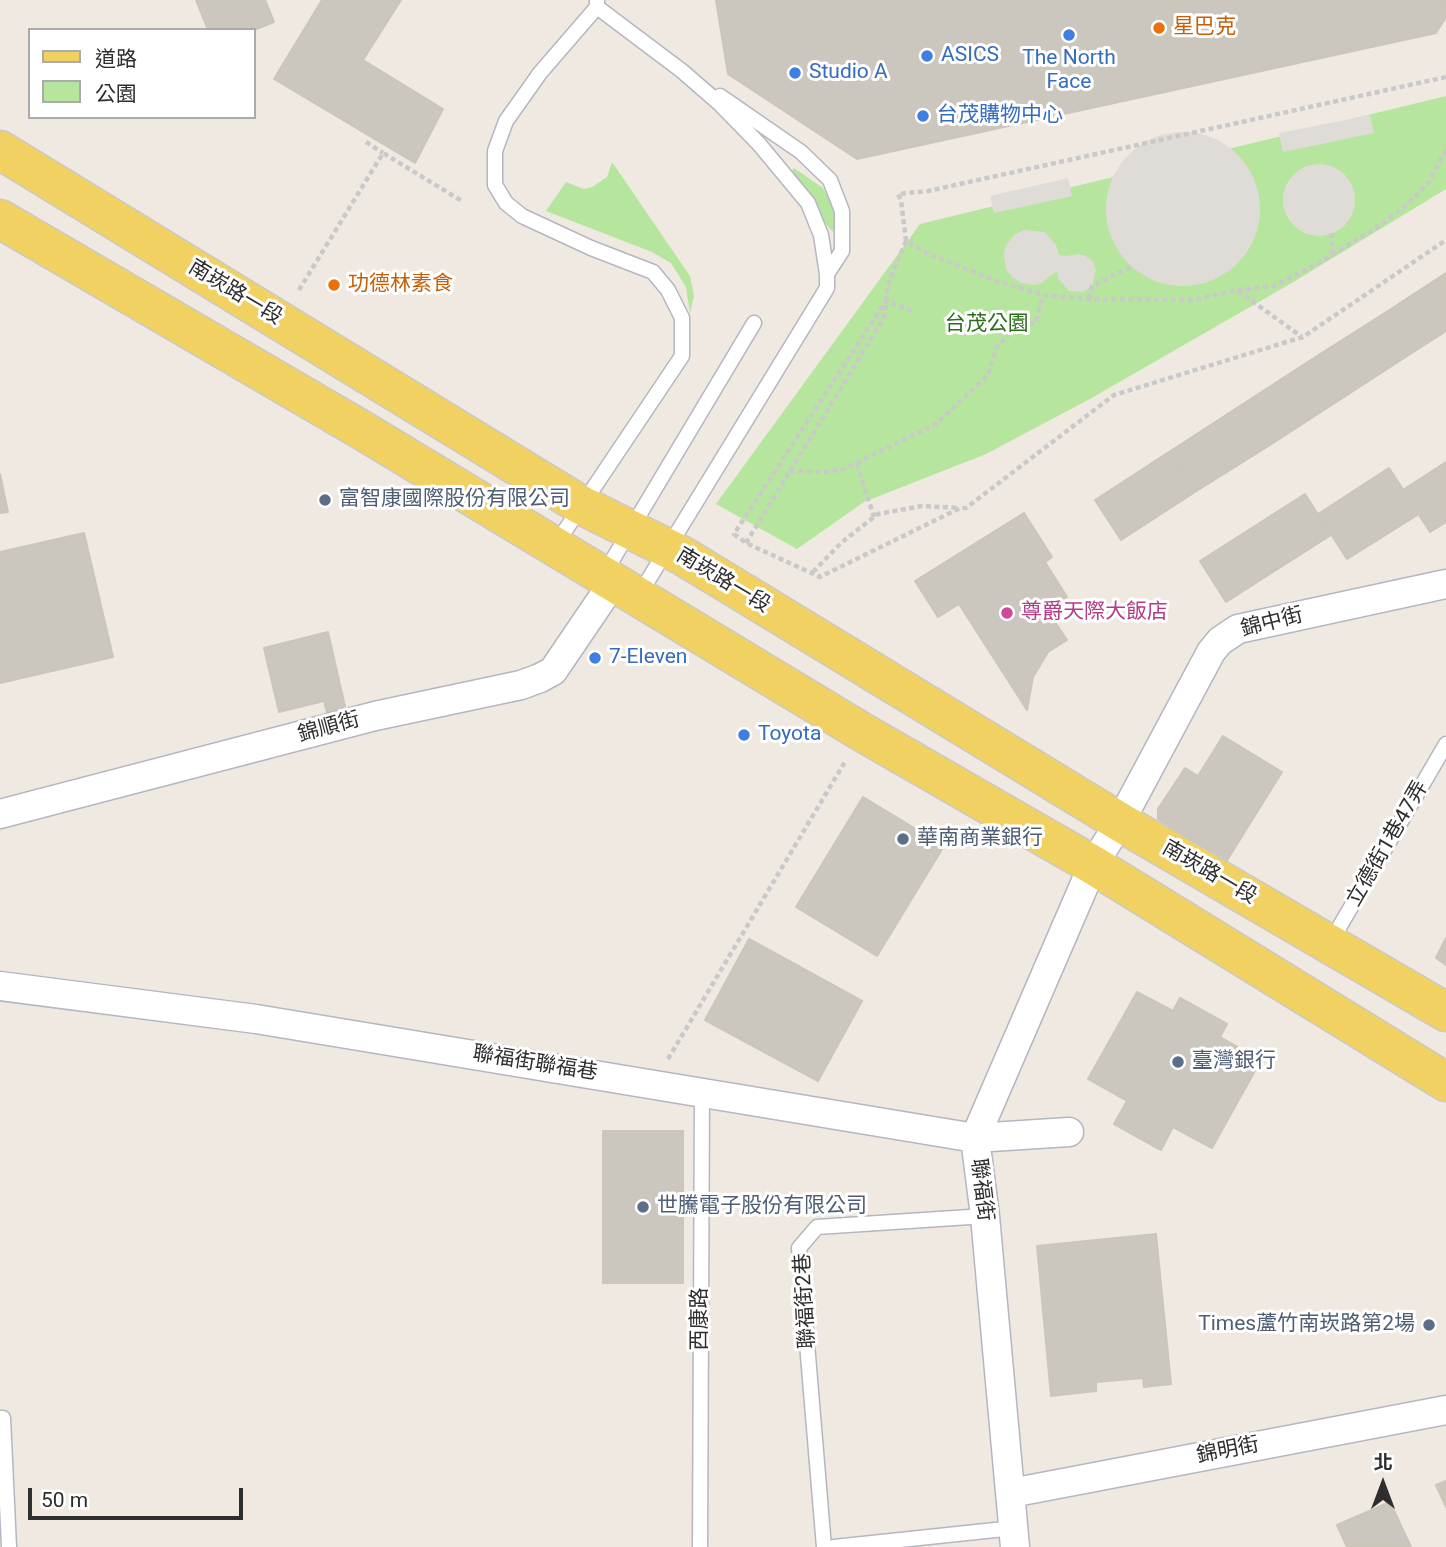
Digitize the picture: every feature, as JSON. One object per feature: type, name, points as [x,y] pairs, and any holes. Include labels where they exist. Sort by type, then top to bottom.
[{"type":"main road","name":"南崁路一段","points":[[0,150],[581,505],[667,548],[1120,822],[1446,1012]]},
{"type":"main road","points":[[0,219],[555,545],[862,732],[1093,865],[1446,1082]]},
{"type":"street","name":"錦順街","points":[[0,814],[375,716],[521,685],[540,678],[553,671],[619,584]]},
{"type":"street","name":"錦中街","points":[[1120,822],[1211,652],[1220,641],[1238,629],[1446,584]]},
{"type":"street","name":"聯福街","points":[[1014,1538],[985,1216],[975,1138],[1093,865],[1120,822]]},
{"type":"street","name":"聯福街聯福巷","points":[[0,986],[256,1018],[975,1138],[1069,1132]]},
{"type":"street","name":"錦明街","points":[[1011,1493],[1446,1410]]},
{"type":"lane","points":[[555,545],[682,356],[682,318],[668,290],[653,272],[579,243],[522,216],[506,203],[495,185],[495,151],[506,121],[540,73],[597,4],[682,71],[759,144],[808,203],[821,235],[827,274],[827,288],[667,548],[619,584]]},
{"type":"lane","points":[[682,71],[773,130],[830,180],[842,211],[842,251],[827,274]]},
{"type":"lane","points":[[619,584],[754,323]]},
{"type":"lane","name":"立德街1巷47弄","points":[[1330,944],[1446,744]]},
{"type":"lane","name":"西康路","points":[[700,1547],[702,1091]]},
{"type":"lane","name":"聯福街2巷","points":[[824,1547],[799,1248],[817,1227],[985,1216]]},
{"type":"lane","points":[[1,1418],[9,1547]]},
{"type":"lane","points":[[834,1547],[1014,1538]]},
{"type":"path","points":[[746,543],[884,318],[888,284],[906,241],[898,194],[941,188],[1446,77]]},
{"type":"path","points":[[366,142],[462,201]]},
{"type":"path","points":[[906,241],[931,256],[1043,295],[1089,299],[1194,300],[1237,290],[1273,286],[1315,265],[1379,226],[1408,204],[1429,182],[1446,149]]},
{"type":"path","points":[[299,290],[383,153]]},
{"type":"path","points":[[1332,233],[1332,254]]},
{"type":"path","points":[[813,572],[842,542],[878,514],[922,506],[966,508],[1114,395],[1303,337],[1446,240]]},
{"type":"path","points":[[1089,299],[1092,286],[1132,267]]},
{"type":"path","points":[[1237,290],[1303,337]]},
{"type":"path","points":[[790,471],[835,471],[858,464],[936,424],[988,375],[997,347],[1010,333],[1036,321],[1043,295]]},
{"type":"path","points":[[886,301],[912,311]]},
{"type":"path","points":[[886,301],[734,534],[746,543],[820,577],[960,508]]},
{"type":"path","points":[[858,464],[874,517]]},
{"type":"path","points":[[654,1083],[862,732]]},
{"type":"green space","name":"台茂公園","points":[[1446,96],[1446,189],[1290,284],[1088,400],[986,454],[864,502],[797,549],[716,504],[920,224]]},
{"type":"green space","points":[[612,162],[690,276],[694,296],[690,313],[686,287],[671,263],[652,252],[546,211],[566,182],[584,189],[592,187],[607,177]]},
{"type":"green space","points":[[794,168],[823,188],[838,215],[833,232],[819,216],[812,199],[792,171]]},
{"type":"shaded area","points":[[1370,115],[1374,133],[1283,152],[1279,133]]},
{"type":"shaded area","points":[[1183,132],[1212,138],[1237,155],[1254,180],[1260,209],[1254,238],[1237,263],[1212,280],[1183,286],[1154,280],[1129,263],[1112,238],[1106,209],[1112,180],[1129,155],[1154,138]]},
{"type":"shaded area","points":[[1319,164],[1339,170],[1349,180],[1355,200],[1349,220],[1339,230],[1319,236],[1299,230],[1289,220],[1283,200],[1289,180],[1299,170]]},
{"type":"shaded area","points":[[1068,178],[1072,196],[994,213],[990,196]]},
{"type":"shaded area","points":[[1024,230],[1045,232],[1056,245],[1059,255],[1086,256],[1093,262],[1096,270],[1092,286],[1083,292],[1069,291],[1058,278],[1057,271],[1040,284],[1033,285],[1021,283],[1012,277],[1006,269],[1005,247],[1014,235]]},
{"type":"building","points":[[196,0],[265,0],[274,22],[256,29],[207,28]]},
{"type":"building","points":[[322,0],[401,0],[363,60],[443,109],[415,163],[274,79]]},
{"type":"building","name":"台茂購物中心","points":[[716,0],[1446,0],[1446,17],[1436,33],[857,159],[728,74]]},
{"type":"building","points":[[1446,273],[1446,331],[1418,349],[1391,309]]},
{"type":"building","points":[[1391,309],[1418,349],[1344,397],[1317,356]]},
{"type":"building","points":[[1317,356],[1344,397],[1270,445],[1243,404]]},
{"type":"building","points":[[1243,404],[1270,445],[1195,492],[1169,452]]},
{"type":"building","points":[[1169,452],[1195,492],[1121,540],[1095,500]]},
{"type":"building","points":[[1446,462],[1446,522],[1430,532],[1403,490]]},
{"type":"building","points":[[1389,468],[1419,514],[1347,559],[1318,514]]},
{"type":"building","points":[[0,474],[8,512],[0,513]]},
{"type":"building","points":[[1305,494],[1331,535],[1226,602],[1200,561]]},
{"type":"building","name":"尊爵天際大飯店","points":[[1024,513],[1052,557],[1045,562],[1067,597],[1047,610],[1067,640],[1048,652],[1033,677],[1027,710],[959,604],[938,617],[915,581]]},
{"type":"building","points":[[84,533],[113,657],[0,683],[0,552]]},
{"type":"building","points":[[328,632],[346,711],[328,716],[324,701],[279,712],[264,648]]},
{"type":"building","points":[[1223,736],[1282,772],[1226,862],[1158,819],[1158,809],[1185,768],[1198,776]]},
{"type":"building","points":[[863,797],[944,846],[877,956],[796,907]]},
{"type":"building","points":[[1446,938],[1446,965],[1436,958]]},
{"type":"building","points":[[749,939],[862,1001],[818,1081],[705,1020]]},
{"type":"building","points":[[1137,992],[1173,1011],[1180,998],[1227,1024],[1220,1037],[1261,1060],[1212,1148],[1173,1127],[1161,1150],[1114,1124],[1127,1101],[1088,1079]]},
{"type":"building","name":"世騰電子股份有限公司","points":[[603,1131],[683,1131],[683,1283],[603,1283]]},
{"type":"building","points":[[1156,1234],[1171,1384],[1144,1387],[1143,1378],[1096,1382],[1096,1391],[1051,1396],[1037,1246]]},
{"type":"building","points":[[1446,1481],[1446,1507],[1436,1485]]},
{"type":"building","points":[[1390,1502],[1411,1547],[1347,1547],[1337,1525]]},
{"type":"place","name":"星巴克","points":[[1159,28]]},
{"type":"place","name":"The North Face","points":[[1069,35]]},
{"type":"place","name":"ASICS","points":[[927,56]]},
{"type":"place","name":"Studio A","points":[[795,73]]},
{"type":"place","name":"台茂購物中心","points":[[923,116]]},
{"type":"place","name":"功德林素食","points":[[334,285]]},
{"type":"place","name":"富智康國際股份有限公司","points":[[325,500]]},
{"type":"place","name":"尊爵天際大飯店","points":[[1007,613]]},
{"type":"place","name":"7-Eleven","points":[[595,658]]},
{"type":"place","name":"Toyota","points":[[744,735]]},
{"type":"place","name":"華南商業銀行","points":[[903,839]]},
{"type":"place","name":"臺灣銀行","points":[[1178,1062]]},
{"type":"place","name":"世騰電子股份有限公司","points":[[643,1207]]},
{"type":"place","name":"Times蘆竹南崁路第2場","points":[[1429,1325]]}]
